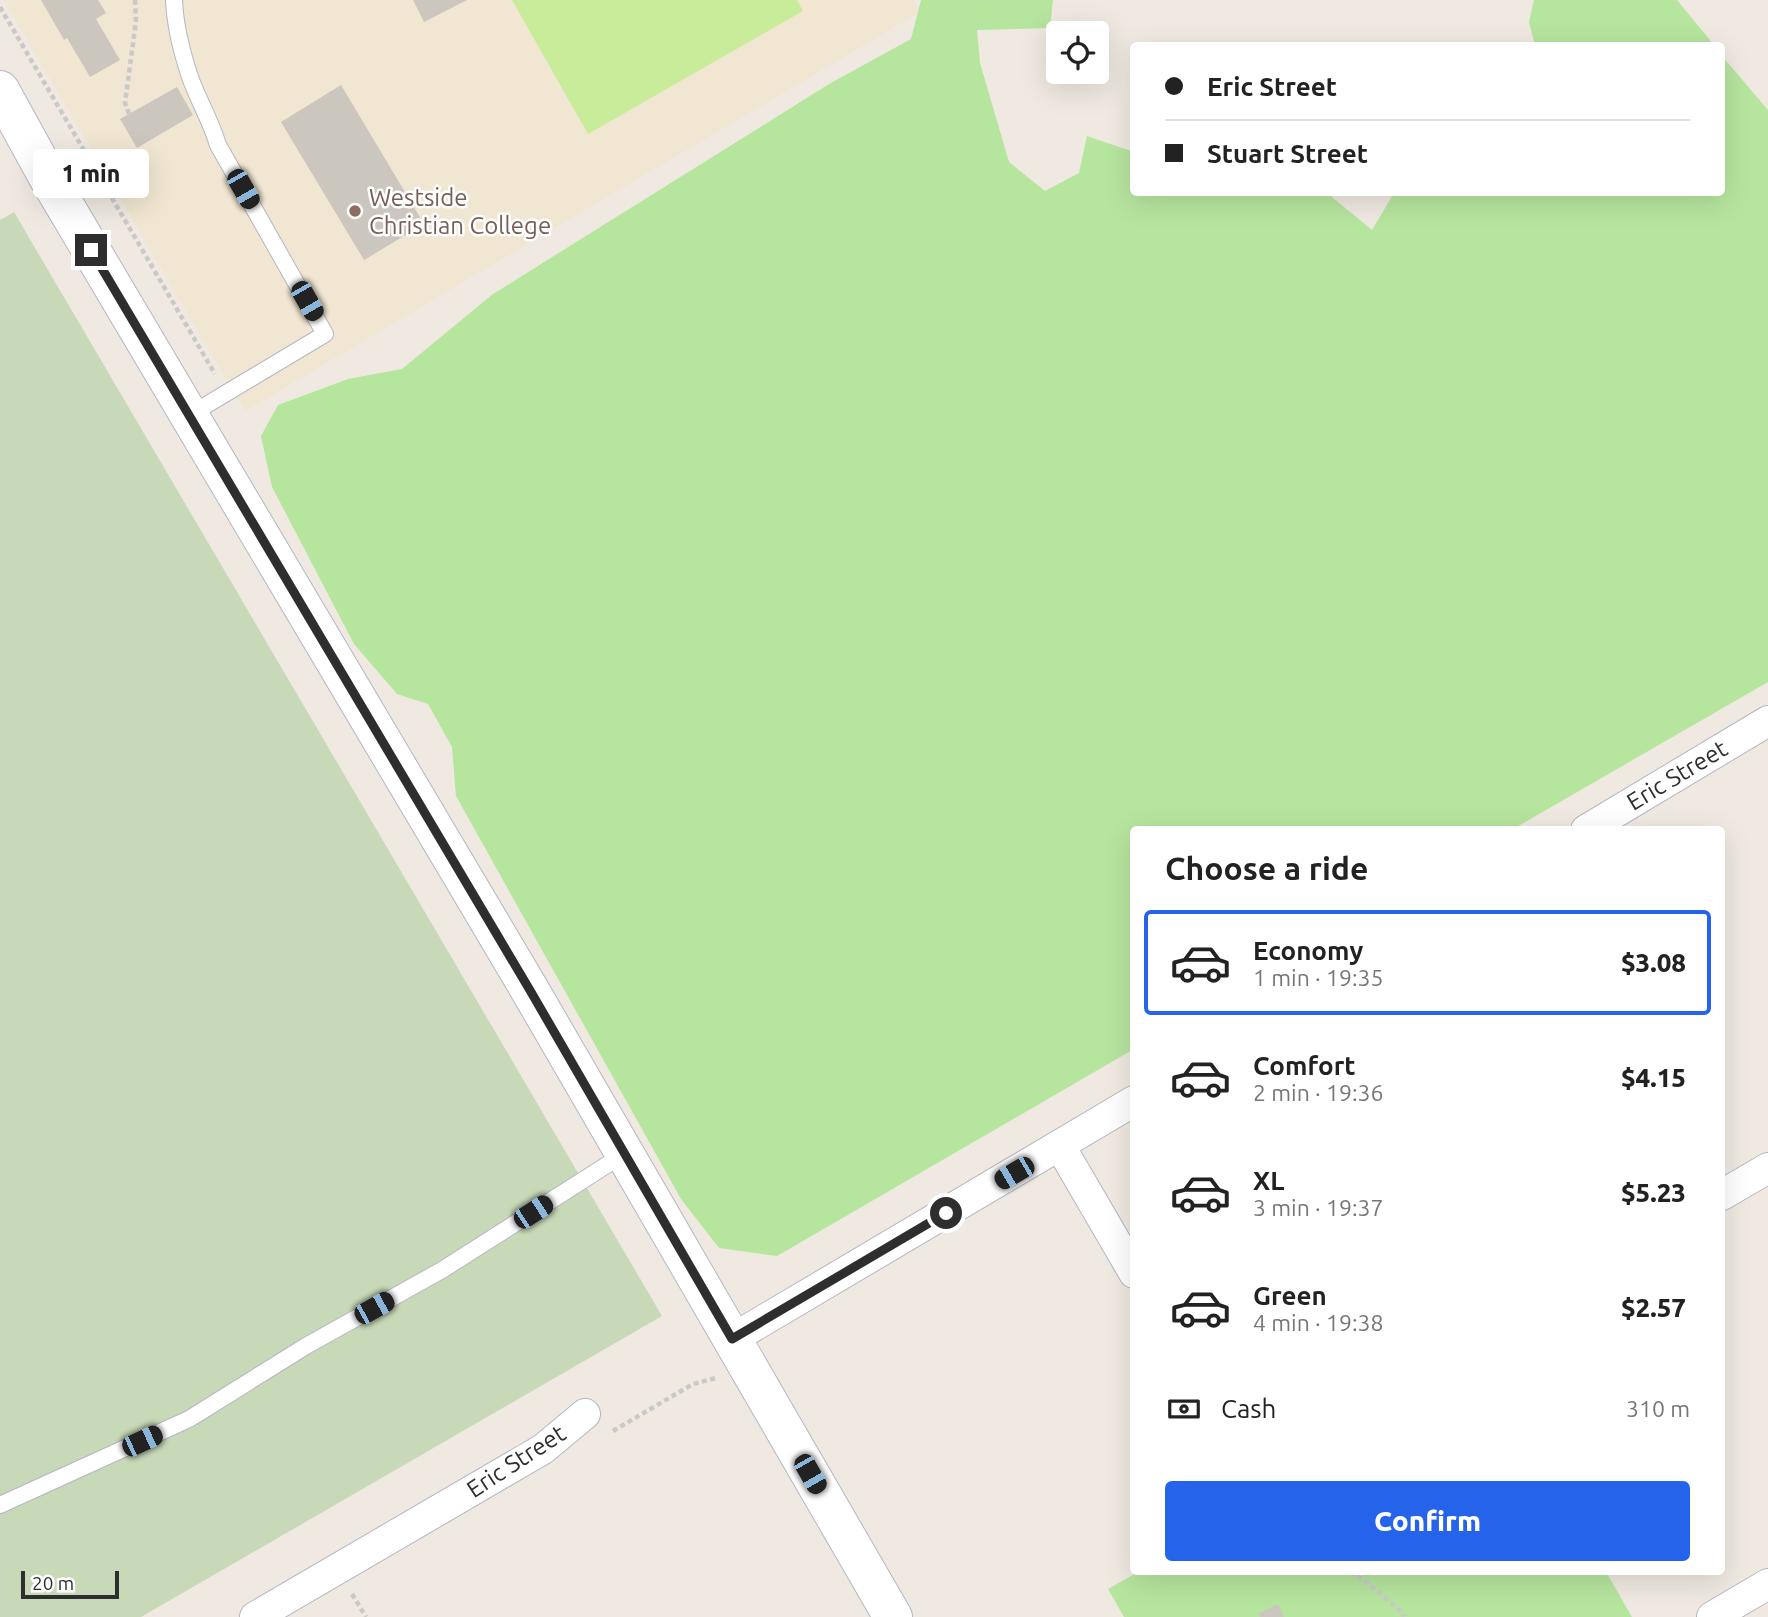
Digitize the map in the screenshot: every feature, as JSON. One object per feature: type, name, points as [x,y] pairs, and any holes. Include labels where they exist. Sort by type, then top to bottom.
[{"type":"street","points":[[0,90],[49,179],[537,1004],[893,1617]]},
{"type":"street","name":"Eric Street","points":[[1593,826],[1768,721]]},
{"type":"street","points":[[732,1339],[1130,1103]]},
{"type":"street","points":[[1060,1146],[1130,1266]]},
{"type":"street","points":[[1725,1193],[1768,1168]]},
{"type":"street","name":"Eric Street","points":[[255,1617],[543,1449],[585,1414]]},
{"type":"street","points":[[1712,1617],[1768,1584]]},
{"type":"lane","points":[[174,0],[178,30],[190,78],[211,121],[218,145],[326,334],[188,416]]},
{"type":"lane","points":[[0,1505],[189,1419],[306,1346],[442,1270],[624,1154]]},
{"type":"path","points":[[129,114],[125,103],[136,21],[135,0]]},
{"type":"path","points":[[0,7],[226,393]]},
{"type":"path","name":"Eric Street","points":[[585,1414],[613,1431],[693,1384],[714,1377],[754,1379]]},
{"type":"path","points":[[1354,1575],[1402,1612],[1404,1617]]},
{"type":"shaded area","name":"Westside Christian College","points":[[4,0],[913,0],[920,12],[245,411]]},
{"type":"green space","points":[[512,0],[797,0],[803,11],[588,134]]},
{"type":"green space","points":[[921,0],[1053,0],[1051,21],[1046,21],[1046,28],[977,30],[980,63],[1009,162],[1045,191],[1079,173],[1087,136],[1130,151],[1130,196],[1331,196],[1372,230],[1392,196],[1725,196],[1725,60],[1768,110],[1768,682],[1518,826],[1130,826],[1130,1051],[777,1256],[719,1248],[681,1199],[456,796],[452,747],[428,704],[397,694],[354,644],[272,487],[261,436],[278,405],[348,379],[402,369],[493,294],[829,84],[911,39]]},
{"type":"green space","points":[[1534,0],[1677,0],[1712,42],[1534,42],[1529,22]]},
{"type":"green space","points":[[14,212],[662,1316],[141,1617],[0,1617],[0,220]]},
{"type":"green space","points":[[1133,1575],[1608,1575],[1632,1617],[1124,1617],[1108,1589]]},
{"type":"building","points":[[41,0],[98,0],[106,13],[96,19],[120,60],[90,77]]},
{"type":"building","points":[[413,0],[467,0],[424,22]]},
{"type":"building","points":[[341,85],[424,224],[364,260],[281,122]]},
{"type":"building","points":[[177,87],[193,115],[137,148],[120,119]]},
{"type":"building","points":[[1278,1604],[1284,1617],[1260,1617],[1259,1613]]},
{"type":"place","name":"Westside Christian College","points":[[355,211]]},
{"type":"route","points":[[91,250],[531,992],[732,1339],[946,1213]]}]
